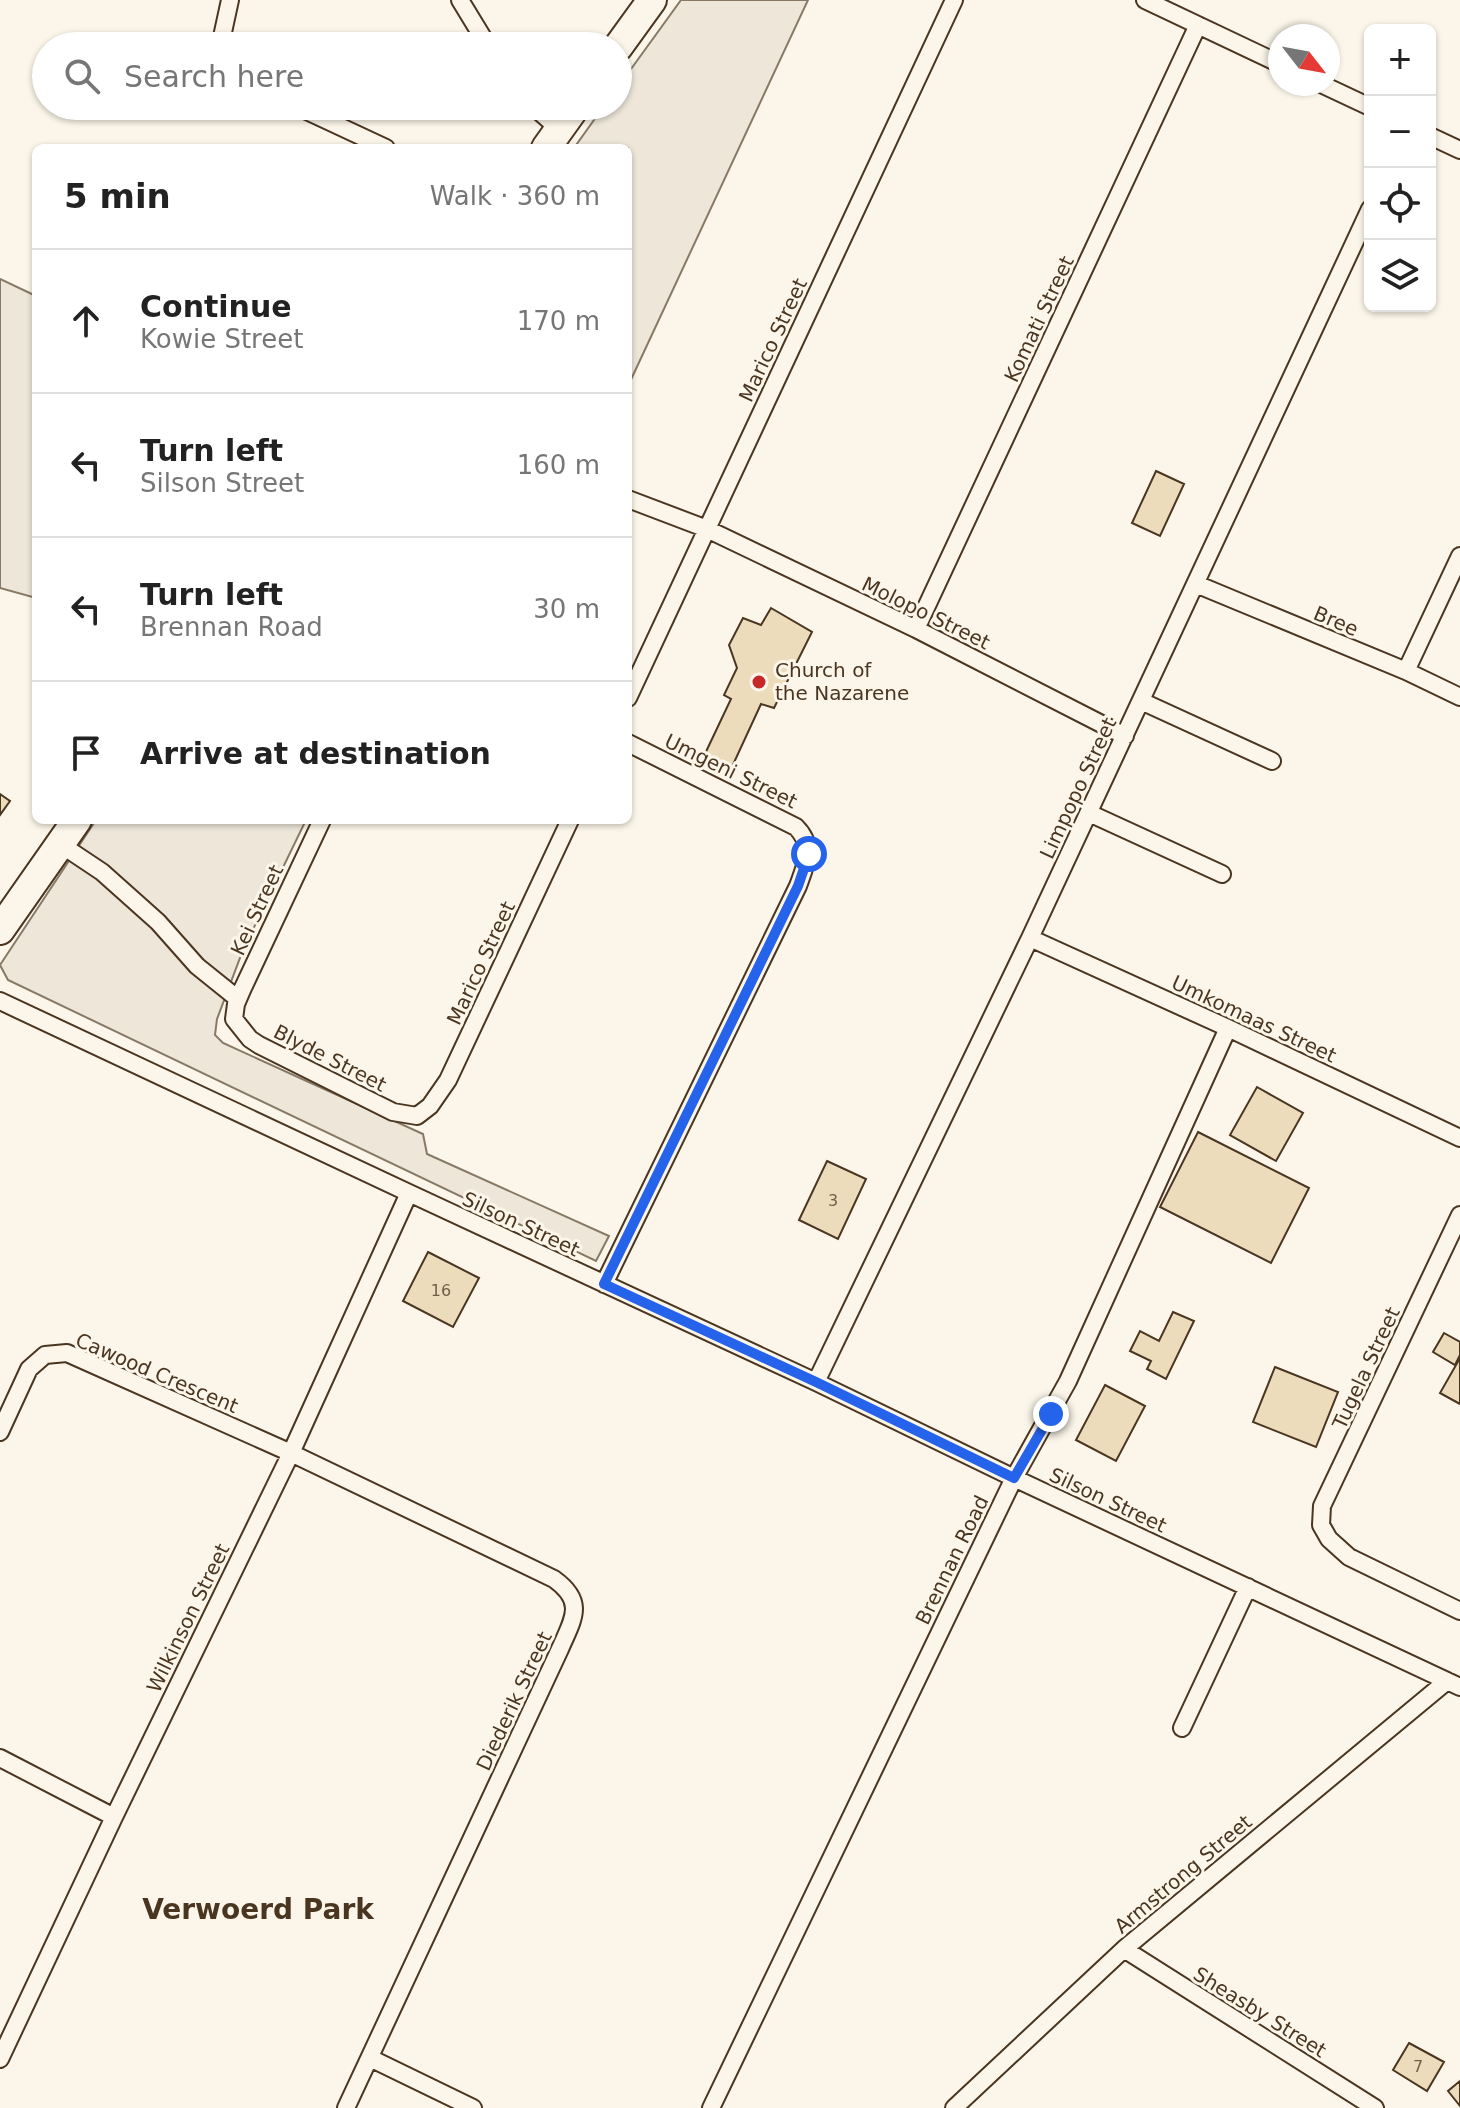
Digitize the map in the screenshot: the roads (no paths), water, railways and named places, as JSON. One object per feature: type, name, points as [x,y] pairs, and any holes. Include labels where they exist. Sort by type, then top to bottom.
[{"type":"highway","points":[[629,32],[652,0]]},
{"type":"highway","points":[[553,139],[566,120]]},
{"type":"highway","points":[[0,930],[74,824]]},
{"type":"street","points":[[223,32],[230,0]]},
{"type":"street","points":[[460,0],[479,32]]},
{"type":"street","name":"Marico Street","points":[[632,689],[954,0]]},
{"type":"street","points":[[1145,0],[1268,58]]},
{"type":"street","name":"Komati Street","points":[[916,629],[1198,25]]},
{"type":"street","points":[[1340,93],[1364,104]]},
{"type":"street","points":[[326,120],[377,144]]},
{"type":"street","points":[[541,120],[553,139]]},
{"type":"street","points":[[1436,139],[1460,150]]},
{"type":"street","name":"Limpopo Street","points":[[816,1382],[1030,938],[1364,222]]},
{"type":"street","name":"Molopo Street","points":[[632,501],[707,529],[916,629],[1125,736]]},
{"type":"street","points":[[1406,671],[1460,556]]},
{"type":"street","name":"Bree","points":[[1196,584],[1406,671],[1460,697]]},
{"type":"street","points":[[1141,701],[1272,761]]},
{"type":"street","name":"Umgeni Street","points":[[604,1284],[808,861],[802,833],[783,818],[632,745]]},
{"type":"street","points":[[1089,813],[1222,874]]},
{"type":"street","name":"Kei Street","points":[[234,1019],[238,999],[320,824]]},
{"type":"street","name":"Marico Street","points":[[417,1116],[430,1106],[448,1080],[568,824]]},
{"type":"street","points":[[60,844],[102,872],[158,922],[197,966],[238,999]]},
{"type":"street","name":"Umkomaas Street","points":[[1030,938],[1460,1138]]},
{"type":"street","name":"Silson Street","points":[[0,1001],[1454,1684]]},
{"type":"street","name":"Blyde Street","points":[[234,1019],[259,1045],[393,1112],[417,1116]]},
{"type":"street","name":"Brennan Road","points":[[711,2108],[1014,1478],[1068,1381],[1228,1028]]},
{"type":"street","name":"Wilkinson Street","points":[[0,2059],[291,1453],[409,1193]]},
{"type":"street","name":"Tugela Street","points":[[1460,1215],[1322,1506],[1321,1525],[1329,1539],[1349,1557],[1460,1611]]},
{"type":"street","name":"Cawood Crescent","points":[[0,1432],[29,1369],[45,1355],[67,1353],[291,1453]]},
{"type":"street","name":"Diederik Street","points":[[291,1453],[554,1579],[568,1589],[575,1604],[569,1629],[554,1664],[346,2108]]},
{"type":"street","points":[[1182,1728],[1248,1587]]},
{"type":"street","name":"Armstrong Street","points":[[954,2108],[1124,1949],[1454,1684]]},
{"type":"street","points":[[0,1758],[114,1817]]},
{"type":"street","name":"Sheasby Street","points":[[1124,1949],[1375,2108]]},
{"type":"street","points":[[370,2058],[473,2108]]},
{"type":"place","name":"Church of the Nazarene","points":[[759,682]]},
{"type":"district","name":"Verwoerd Park","points":[[258,1909]]}]
